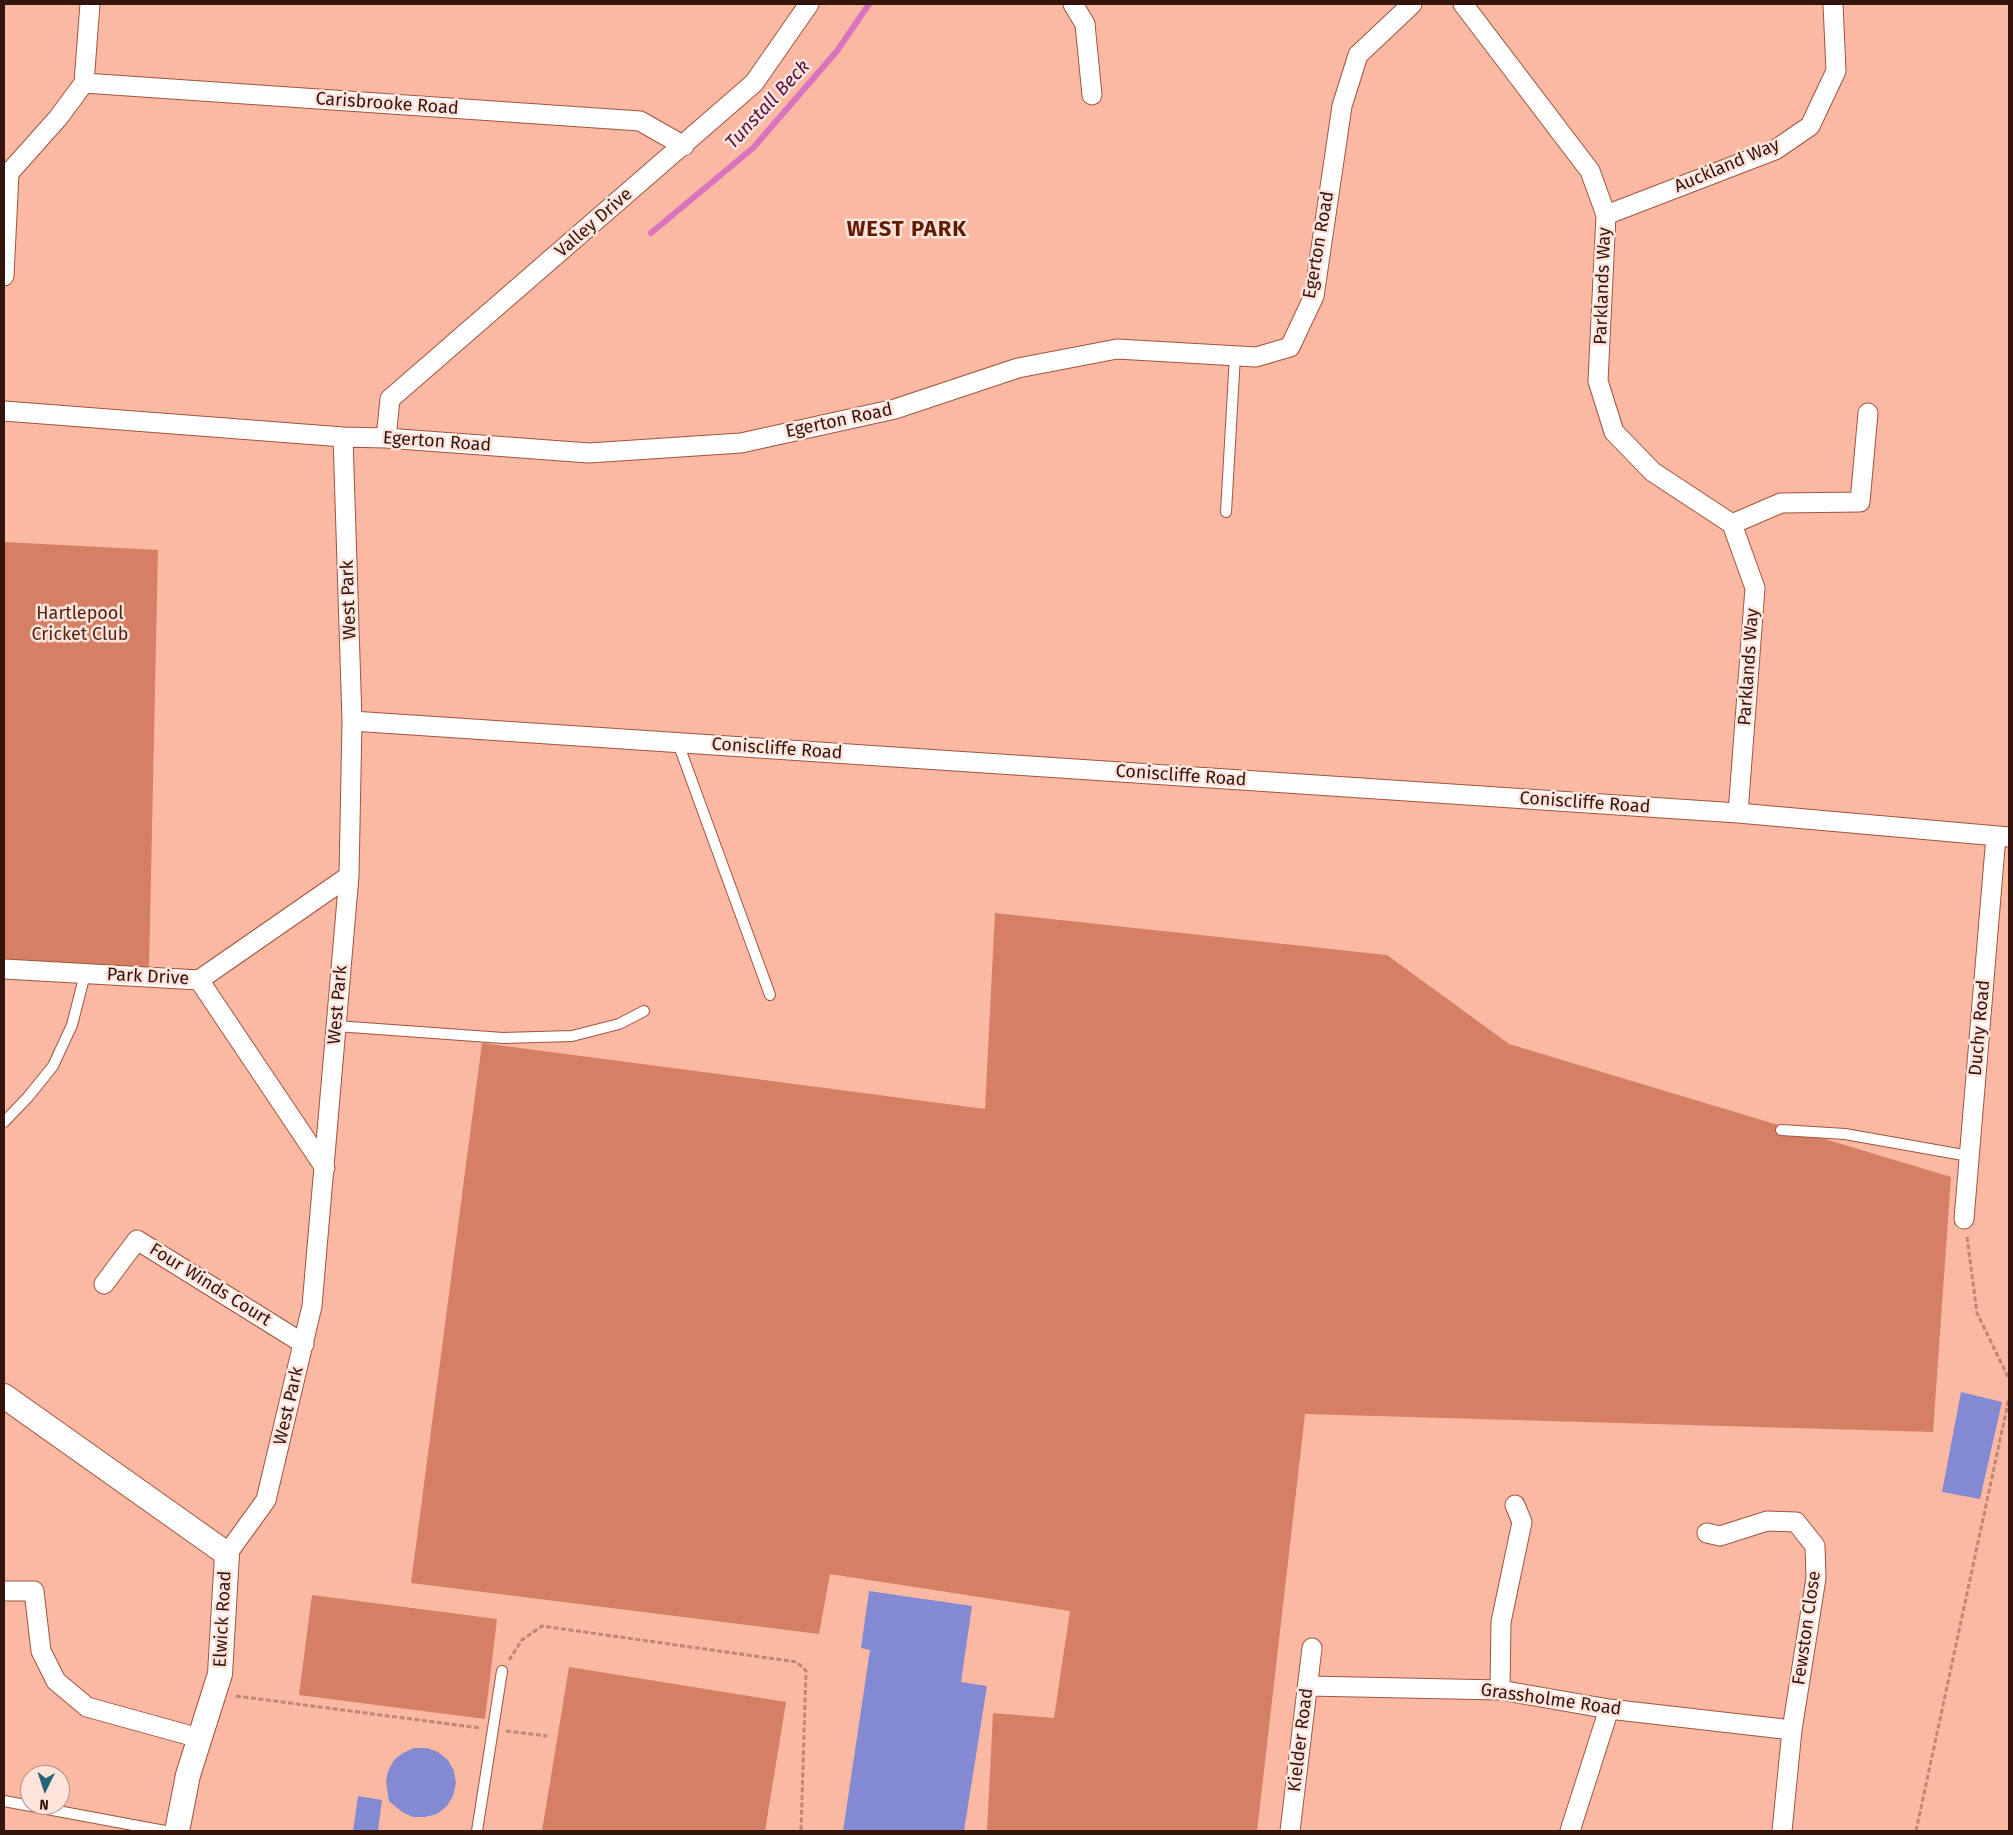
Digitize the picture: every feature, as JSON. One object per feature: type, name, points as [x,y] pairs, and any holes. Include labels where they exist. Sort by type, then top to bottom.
[{"type":"street","points":[[4,276],[6,172],[58,118],[84,83],[90,4]]},
{"type":"street","name":"Valley Drive","points":[[386,438],[390,399],[684,146],[754,83],[809,4]]},
{"type":"street","points":[[1073,4],[1085,24],[1092,95]]},
{"type":"street","name":"Egerton Road","points":[[4,411],[343,437],[386,438],[590,453],[741,442],[895,409],[1018,368],[1117,349],[1256,357],[1290,347],[1314,296],[1342,106],[1358,55],[1412,4]]},
{"type":"street","name":"Parklands Way","points":[[1463,4],[1590,171],[1606,215],[1598,381],[1614,432],[1653,472],[1732,524],[1755,588],[1738,813]]},
{"type":"street","name":"Auckland Way","points":[[1606,215],[1775,150],[1810,126],[1836,72],[1833,4]]},
{"type":"street","name":"Carisbrooke Road","points":[[84,83],[640,121],[684,146]]},
{"type":"street","points":[[1732,524],[1781,503],[1860,502],[1868,413]]},
{"type":"street","name":"West Park","points":[[227,1554],[266,1500],[312,1306],[349,876],[352,721],[343,437]]},
{"type":"street","name":"Coniscliffe Road","points":[[352,721],[1738,813],[2003,837]]},
{"type":"street","name":"Duchy Road","points":[[1964,1219],[2003,837]]},
{"type":"street","name":"Park Drive","points":[[4,969],[199,980],[349,876]]},
{"type":"street","points":[[199,980],[325,1168]]},
{"type":"street","name":"Four Winds Court","points":[[104,1284],[137,1240],[304,1344]]},
{"type":"street","name":"Elwick Road","points":[[4,1396],[227,1554],[220,1674],[188,1775],[177,1831]]},
{"type":"street","points":[[1500,1690],[1501,1622],[1522,1522],[1515,1505]]},
{"type":"street","name":"Fewston Close","points":[[1707,1533],[1720,1536],[1768,1521],[1796,1522],[1816,1546],[1816,1578],[1792,1730],[1782,1831]]},
{"type":"street","points":[[4,1591],[34,1591],[40,1651],[56,1681],[87,1706],[199,1738]]},
{"type":"street","name":"Kielder Road","points":[[1290,1831],[1312,1648]]},
{"type":"street","name":"Grassholme Road","points":[[1308,1686],[1500,1690],[1609,1709],[1792,1730]]},
{"type":"street","points":[[1570,1831],[1609,1709]]},
{"type":"lane","points":[[1226,512],[1235,356]]},
{"type":"lane","points":[[678,743],[770,995]]},
{"type":"lane","points":[[4,1122],[28,1097],[53,1066],[72,1026],[85,974]]},
{"type":"lane","points":[[336,1026],[503,1038],[572,1036],[619,1024],[644,1011]]},
{"type":"lane","points":[[1781,1130],[1845,1134],[1969,1156]]},
{"type":"lane","points":[[477,1831],[502,1671]]},
{"type":"lane","points":[[4,1801],[165,1831]]},
{"type":"path","points":[[1964,1219],[1977,1313],[2009,1379]]},
{"type":"path","points":[[1916,1831],[2009,1398]]},
{"type":"path","points":[[502,1671],[522,1640],[542,1626],[797,1662],[806,1671],[801,1831]]},
{"type":"path","points":[[230,1695],[546,1736]]},
{"type":"green space","name":"Hartlepool Cricket Club","points":[[4,542],[158,550],[149,969],[4,960]]},
{"type":"green space","points":[[995,913],[1387,955],[1509,1044],[1951,1177],[1933,1432],[1305,1414],[1257,1831],[987,1831],[993,1713],[1054,1718],[1070,1611],[830,1574],[819,1634],[411,1583],[482,1043],[985,1109]]},
{"type":"green space","points":[[312,1595],[497,1619],[485,1719],[299,1695]]},
{"type":"green space","points":[[569,1667],[786,1702],[765,1831],[542,1831]]},
{"type":"building","points":[[1961,1392],[2002,1402],[1980,1499],[1942,1492]]},
{"type":"building","points":[[869,1591],[972,1606],[961,1682],[987,1686],[964,1831],[843,1831],[870,1650],[861,1648]]},
{"type":"building","points":[[414,1748],[427,1748],[438,1752],[448,1760],[454,1771],[456,1783],[453,1796],[447,1806],[437,1814],[413,1817],[402,1812],[389,1801],[386,1782],[388,1771],[394,1760]]},
{"type":"building","points":[[358,1796],[382,1800],[378,1831],[353,1831]]},
{"type":"waterway","name":"Tunstall Beck","points":[[651,233],[753,148],[837,51],[869,4]]},
{"type":"district","name":"WEST PARK","points":[[907,230]]}]
